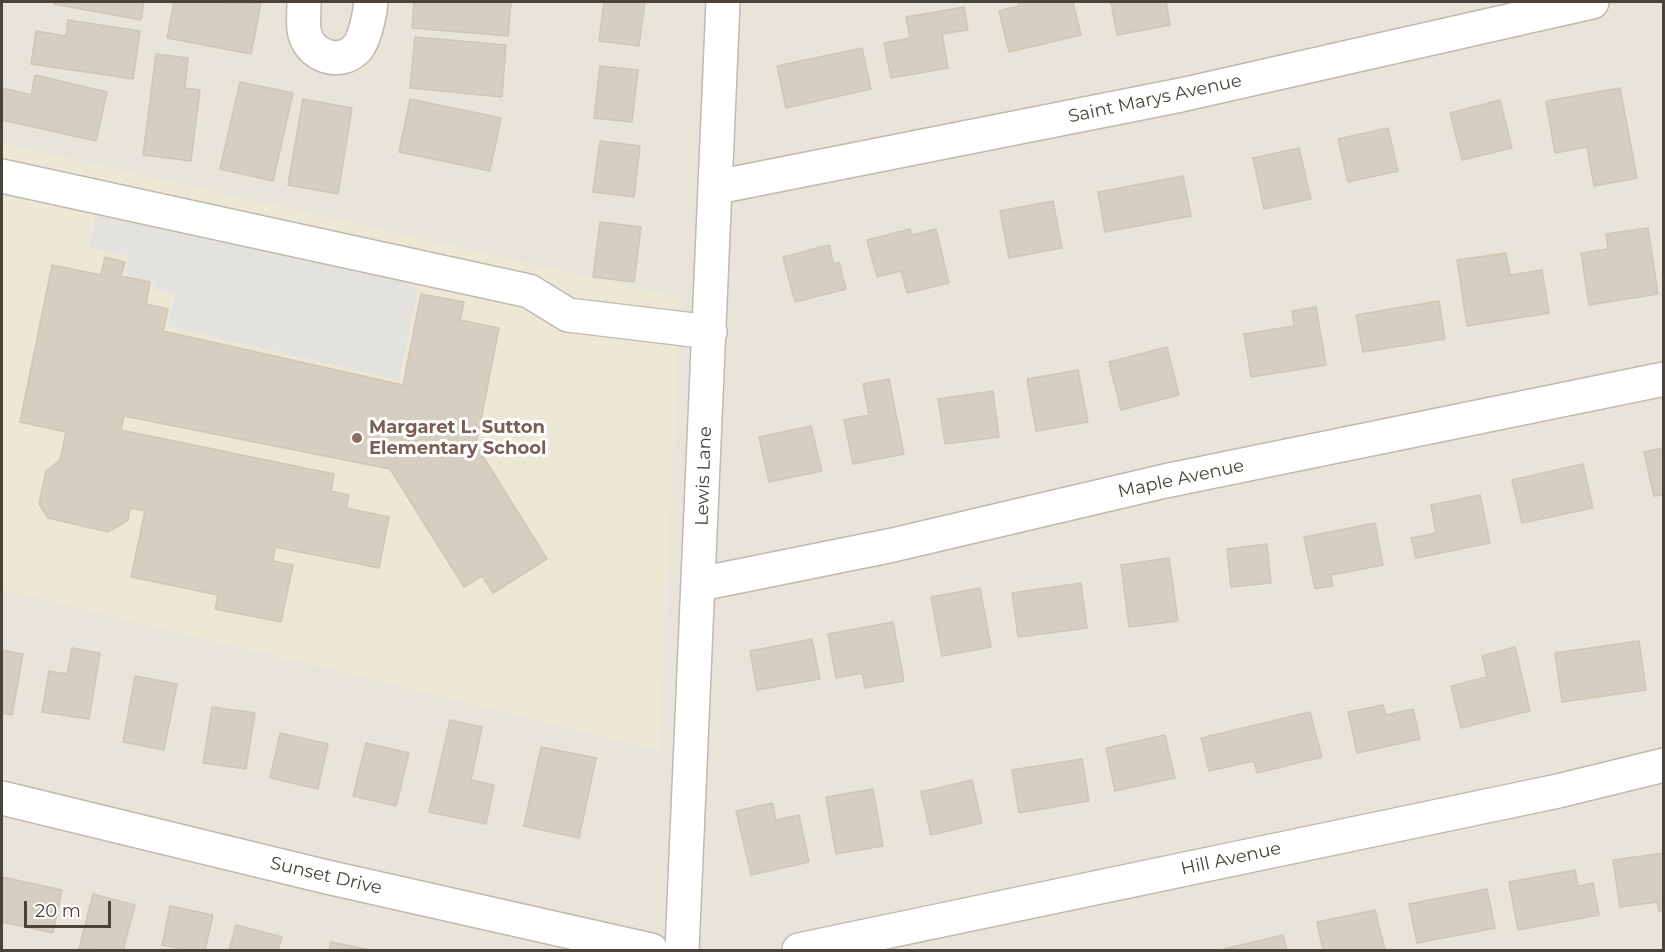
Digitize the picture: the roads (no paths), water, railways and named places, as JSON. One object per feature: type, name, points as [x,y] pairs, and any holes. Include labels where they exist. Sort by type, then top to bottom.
[{"type":"street","points":[[304,2],[304,30],[307,39],[319,54],[333,58],[348,55],[359,45],[371,2]]},
{"type":"street","name":"Lewis Lane","points":[[682,951],[717,187],[723,2]]},
{"type":"street","name":"Saint Marys Avenue","points":[[717,187],[1181,95],[1592,2]]},
{"type":"street","points":[[2,176],[529,291],[568,315],[710,332]]},
{"type":"street","name":"Maple Avenue","points":[[699,584],[893,545],[1165,481],[1664,379]]},
{"type":"street","name":"Hill Avenue","points":[[799,951],[1547,793],[1664,765]]},
{"type":"street","name":"Sunset Drive","points":[[2,798],[327,877],[651,951]]},
{"type":"place","name":"Margaret L. Sutton Elementary School","points":[[357,438]]}]
